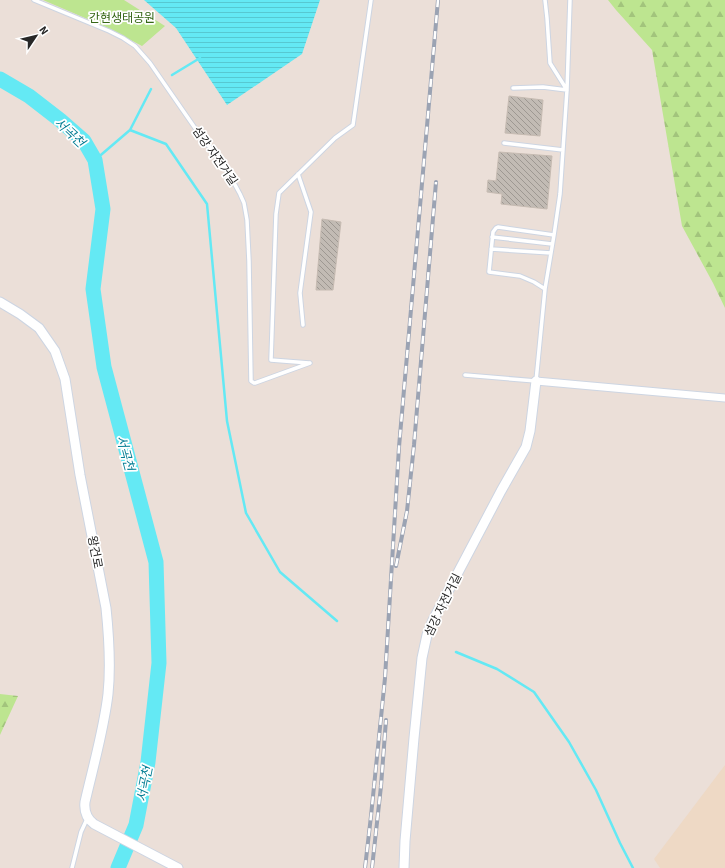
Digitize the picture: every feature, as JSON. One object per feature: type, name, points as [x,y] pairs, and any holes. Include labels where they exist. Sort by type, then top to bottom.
[{"type":"street","name":"왕건로","points":[[0,302],[39,328],[55,351],[65,380],[80,475],[106,608],[110,651],[108,693],[84,807],[87,818]]},
{"type":"street","points":[[536,381],[725,398]]},
{"type":"street","name":"섬강 자전거길","points":[[404,868],[414,731],[422,658],[427,635],[433,620],[526,447],[530,431],[536,381]]},
{"type":"street","points":[[87,818],[94,824],[178,868]]},
{"type":"lane","name":"섬강 자전거길","points":[[34,0],[109,31],[124,38],[135,46],[150,63],[195,128],[227,170],[244,203],[247,220],[250,261],[251,381],[254,383],[310,363],[271,360],[276,214],[279,193],[298,174]]},
{"type":"lane","points":[[304,325],[300,294],[311,212],[298,174],[335,138],[353,125],[371,0]]},
{"type":"lane","points":[[545,0],[550,63],[567,90]]},
{"type":"lane","points":[[465,375],[536,381],[545,289],[560,194],[567,90],[570,0]]},
{"type":"lane","points":[[513,88],[543,87],[567,90]]},
{"type":"lane","points":[[504,143],[563,150]]},
{"type":"lane","points":[[545,289],[520,276],[489,272],[492,237],[494,230],[498,228],[554,235]]},
{"type":"lane","points":[[492,237],[552,244]]},
{"type":"lane","points":[[491,249],[551,253]]},
{"type":"lane","points":[[72,868],[81,832],[87,818]]},
{"type":"shaded area","points":[[725,765],[725,868],[660,868],[654,859]]},
{"type":"green space","name":"간현생태공원","points":[[43,0],[124,0],[165,26],[142,46],[106,27]]},
{"type":"green space","points":[[608,0],[725,0],[725,308],[682,226],[652,50]]},
{"type":"green space","points":[[0,694],[18,696],[0,735]]},
{"type":"water","points":[[144,0],[320,0],[302,54],[227,105],[176,28]]},
{"type":"building","points":[[509,96],[543,100],[540,136],[505,133]]},
{"type":"building","points":[[499,152],[552,156],[547,209],[501,204],[502,194],[487,192],[488,180],[496,181]]},
{"type":"building","points":[[322,219],[341,222],[333,290],[316,290]]},
{"type":"waterway","points":[[172,75],[200,58]]},
{"type":"waterway","name":"서곡천","points":[[0,79],[29,96],[60,120],[84,141],[95,160],[103,209],[93,289],[104,367],[156,562],[159,663],[148,762],[136,825],[118,868]]},
{"type":"waterway","points":[[130,130],[151,89]]},
{"type":"waterway","points":[[95,160],[130,130],[166,144],[207,204],[227,421],[246,513],[280,572],[337,621]]},
{"type":"waterway","points":[[456,652],[497,669],[534,692],[569,742],[596,790],[633,868]]},
{"type":"railway","points":[[365,868],[385,678],[399,447],[438,0]]},
{"type":"railway","points":[[396,566],[407,511],[414,445],[436,182]]},
{"type":"railway","points":[[372,868],[381,786],[386,720]]}]
